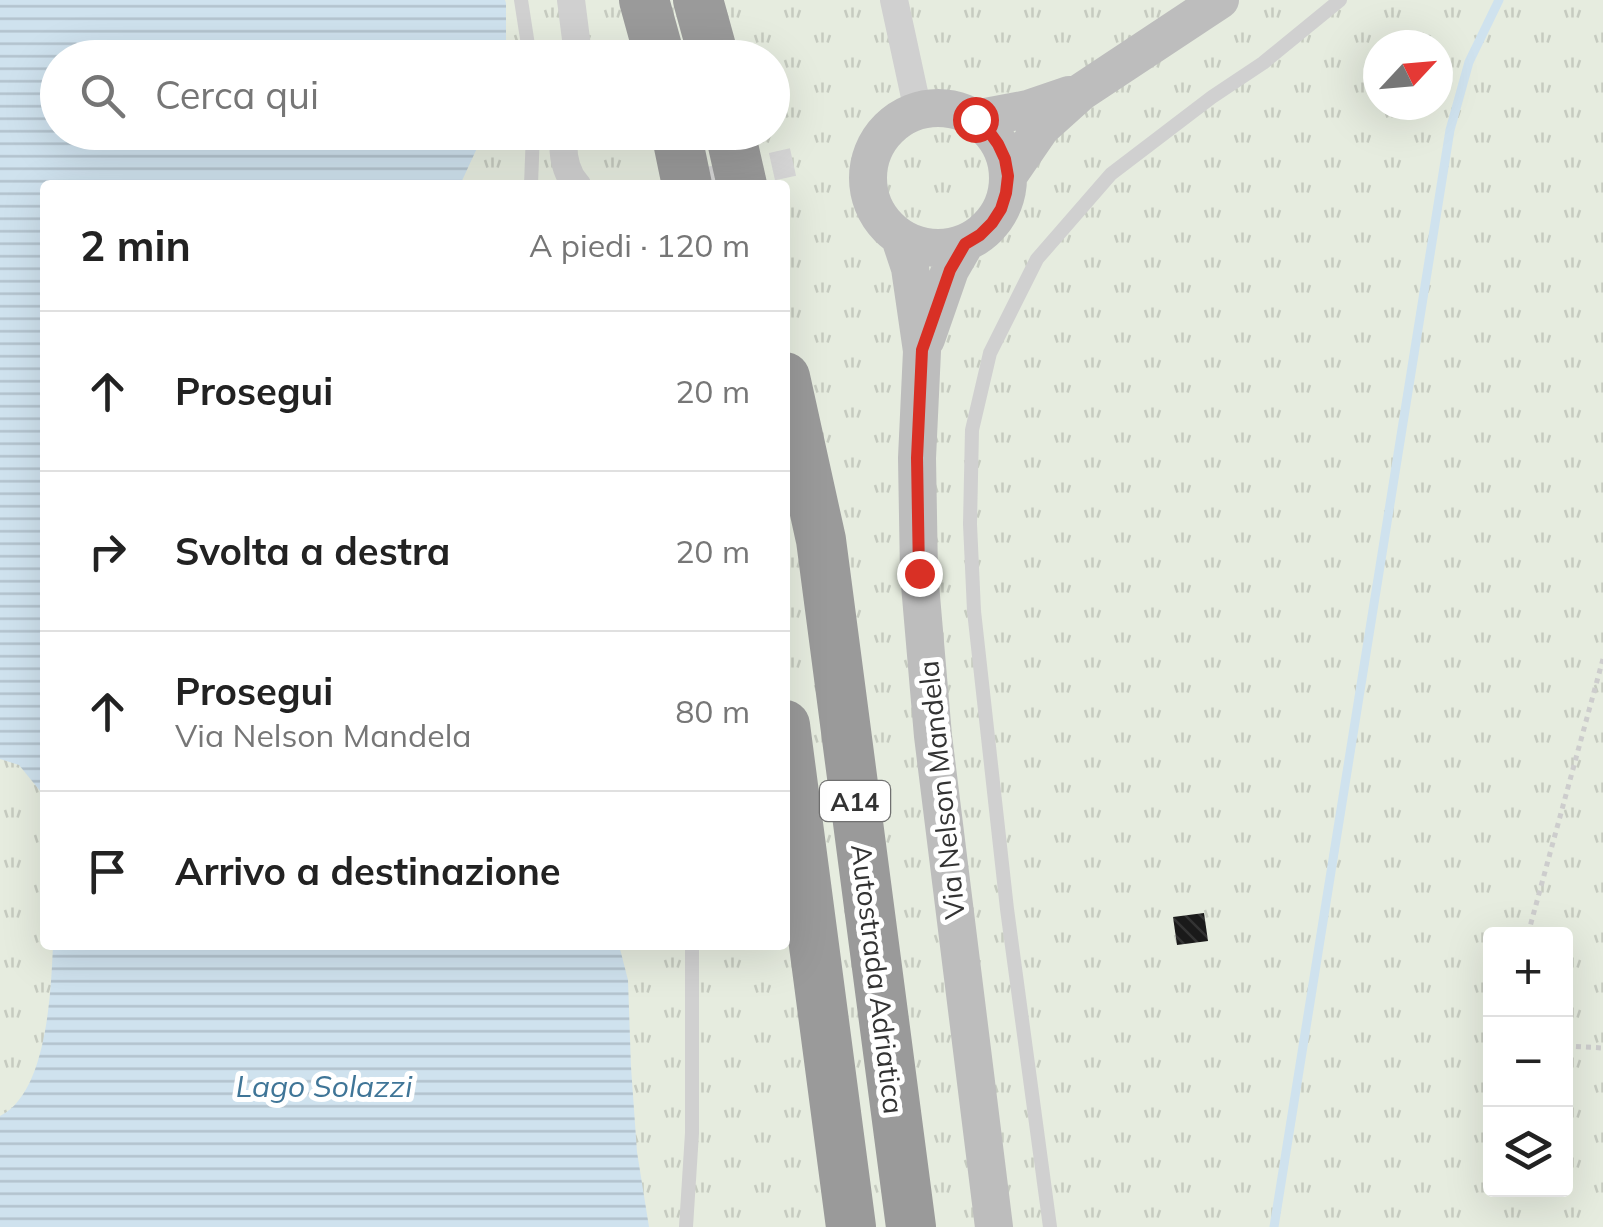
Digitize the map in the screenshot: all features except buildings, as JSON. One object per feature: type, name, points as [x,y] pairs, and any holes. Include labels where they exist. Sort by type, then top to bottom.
[{"type":"highway","points":[[644,0],[655,40]]},
{"type":"highway","points":[[698,0],[709,40]]},
{"type":"highway","points":[[680,150],[686,180]]},
{"type":"highway","points":[[734,150],[741,180]]},
{"type":"highway","name":"Autostrada Adriatica","points":[[790,400],[821,540],[911,1227]]},
{"type":"highway","name":"Autostrada Adriatica","points":[[790,763],[851,1227]]},
{"type":"main road","points":[[1008,176],[1041,128],[1081,92],[1220,0]]},
{"type":"main road","points":[[975,119],[1028,109],[1081,92]]},
{"type":"main road","points":[[948,108],[975,119],[988,130],[1005,159],[1008,176],[1001,209],[980,235],[965,244],[932,249],[900,238],[876,212],[870,195],[870,160],[877,143],[887,129],[918,111],[948,108]]},
{"type":"main road","name":"Via Nelson Mandela","points":[[900,238],[910,268],[922,350],[917,458],[919,573],[933,736],[994,1227]]},
{"type":"main road","name":"Via Nelson Mandela","points":[[922,350],[942,289],[965,244]]},
{"type":"street","points":[[571,0],[576,40]]},
{"type":"street","points":[[894,0],[918,111]]},
{"type":"street","points":[[562,150],[572,180]]},
{"type":"lane","points":[[521,0],[527,40]]},
{"type":"lane","points":[[1050,1227],[1007,909],[974,612],[970,524],[972,430],[990,352],[1037,258],[1111,174],[1340,0]]},
{"type":"lane","points":[[530,180],[532,150]]},
{"type":"lane","points":[[686,1227],[692,1133],[692,950]]},
{"type":"path","points":[[1530,927],[1603,660]]},
{"type":"path","points":[[1573,1046],[1603,1048]]},
{"type":"green space","points":[[0,0],[1603,0],[1603,1227],[0,1227]]},
{"type":"water","points":[[0,0],[505,0],[506,40],[40,40],[40,150],[476,150],[462,180],[40,180],[40,791],[19,765],[0,759]]},
{"type":"water","name":"Lago Solazzi","points":[[53,950],[620,950],[628,980],[637,1152],[649,1227],[0,1227],[0,1116],[16,1104],[37,1064]]},
{"type":"waterway","points":[[1274,1227],[1450,130],[1469,62],[1499,0]]},
{"type":"tunnel","points":[[712,180],[793,162]]},
{"type":"route","points":[[919,573],[917,458],[922,350],[950,270],[965,244],[992,223],[1006,193],[1005,159],[988,130],[975,119]]}]
